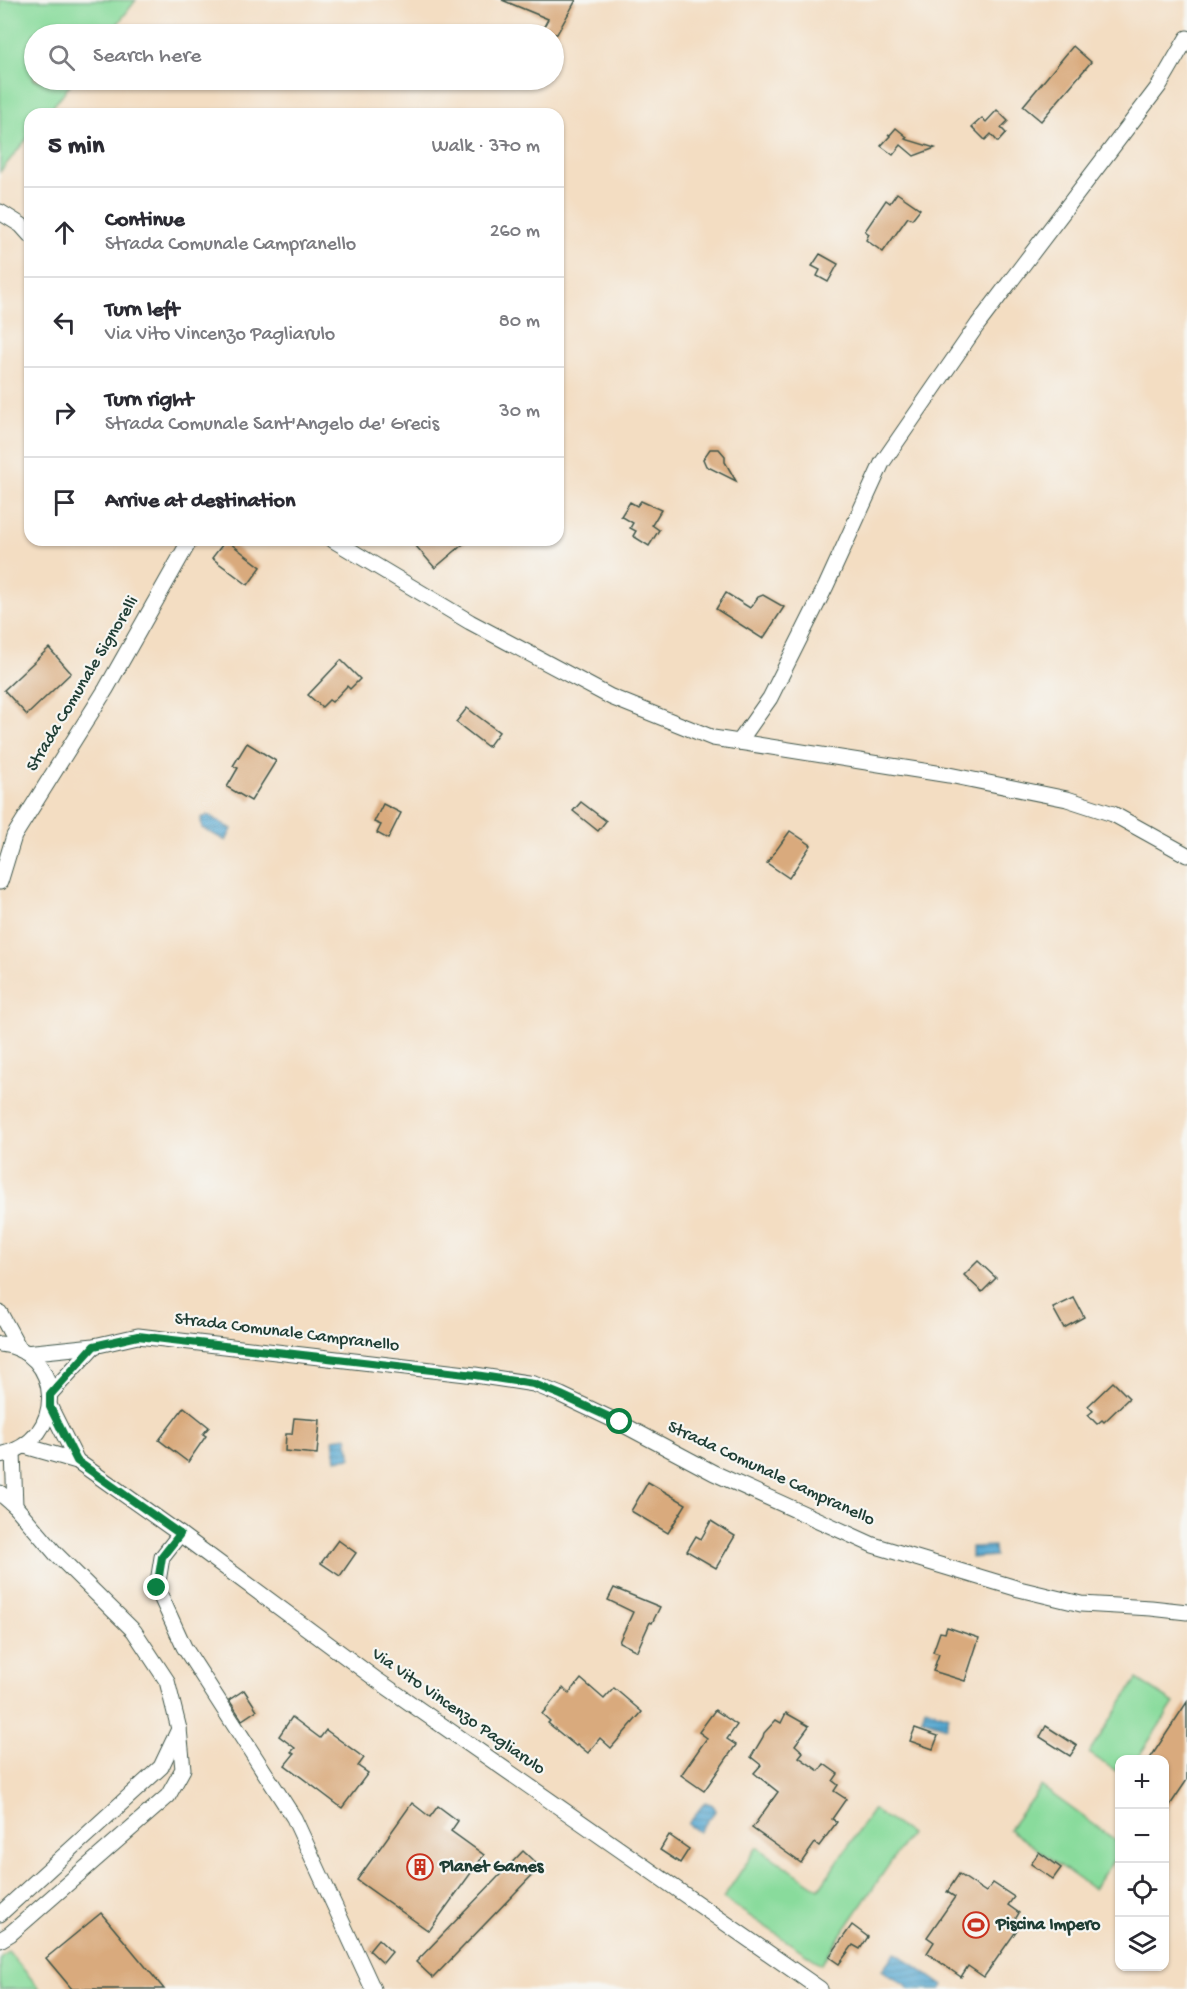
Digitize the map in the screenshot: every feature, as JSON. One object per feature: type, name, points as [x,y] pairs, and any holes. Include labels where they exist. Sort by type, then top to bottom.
[{"type":"street","points":[[739,742],[771,698],[882,464],[978,324],[1160,86],[1187,38]]},
{"type":"street","points":[[0,212],[24,228]]},
{"type":"street","name":"Strada Comunale Signorelli","points":[[0,882],[14,836],[106,688],[187,546]]},
{"type":"street","points":[[343,546],[470,622],[611,697],[713,738],[949,775],[1066,799],[1113,814],[1187,855]]},
{"type":"street","points":[[0,1313],[23,1351]]},
{"type":"street","name":"Strada Comunale Campranello","points":[[23,1351],[94,1346],[138,1336],[475,1375],[534,1384],[620,1422],[714,1473],[873,1545],[1019,1589],[1081,1604],[1187,1612]]},
{"type":"street","points":[[0,1344],[23,1351]]},
{"type":"street","points":[[15,1506],[13,1451],[37,1435],[45,1422],[50,1401],[94,1346]]},
{"type":"street","name":"Via Vito Vincenzo Pagliarulo","points":[[23,1351],[38,1364],[46,1378],[50,1401],[77,1461]]},
{"type":"street","name":"Via Vito Vincenzo Pagliarulo","points":[[13,1451],[77,1461],[377,1680],[820,1989]]},
{"type":"street","points":[[0,1493],[15,1506],[56,1554],[134,1631],[168,1682],[179,1729],[183,1769],[168,1796],[10,1934],[0,1940]]},
{"type":"street","points":[[180,1534],[162,1557],[157,1588],[184,1647],[294,1818],[373,1989]]},
{"type":"street","points":[[0,1914],[161,1767],[179,1729]]},
{"type":"green space","points":[[0,0],[136,0],[118,24],[24,24],[24,90],[66,90],[52,108],[24,108],[24,142],[0,172]]},
{"type":"green space","points":[[1137,1679],[1174,1703],[1140,1755],[1115,1755],[1115,1770],[1089,1753]]},
{"type":"green space","points":[[1041,1786],[1115,1840],[1115,1859],[1093,1889],[1009,1829]]},
{"type":"green space","points":[[873,1809],[910,1834],[821,1964],[723,1898],[757,1847],[819,1889]]},
{"type":"green space","points":[[8,1951],[40,1989],[0,1989],[0,1958]]},
{"type":"water","points":[[208,815],[232,829],[226,841],[202,828],[201,818]]},
{"type":"water","points":[[347,1437],[351,1458],[336,1460],[333,1439]]},
{"type":"water","points":[[994,1546],[995,1556],[971,1558],[971,1547]]},
{"type":"water","points":[[925,1708],[949,1716],[946,1727],[922,1719]]},
{"type":"water","points":[[705,1802],[716,1810],[699,1832],[688,1824]]},
{"type":"water","points":[[895,1952],[943,1986],[941,1989],[910,1989],[882,1970]]},
{"type":"building","points":[[502,0],[576,0],[563,24],[545,24],[548,19]]},
{"type":"building","points":[[1073,46],[1091,62],[1041,121],[1023,106]]},
{"type":"building","points":[[997,110],[1008,121],[1001,128],[1006,133],[998,142],[991,134],[985,140],[972,127],[982,118],[986,122]]},
{"type":"building","points":[[896,128],[907,137],[905,139],[935,148],[914,156],[901,145],[893,155],[881,146],[890,136],[888,134],[890,135]]},
{"type":"building","points":[[897,193],[920,209],[912,219],[908,217],[883,252],[866,240],[869,234],[865,231],[886,200],[890,203]]},
{"type":"building","points":[[820,254],[838,264],[828,282],[817,276],[820,270],[812,266]]},
{"type":"building","points":[[710,449],[719,449],[725,456],[725,462],[736,481],[706,466],[703,459]]},
{"type":"building","points":[[641,501],[661,510],[652,525],[659,530],[649,546],[633,536],[636,531],[630,528],[633,523],[621,516],[630,502],[637,506]]},
{"type":"building","points":[[221,546],[234,546],[261,567],[248,585],[212,558]]},
{"type":"building","points":[[416,546],[461,546],[435,568]]},
{"type":"building","points":[[726,593],[750,608],[758,597],[763,595],[784,607],[763,639],[716,609]]},
{"type":"building","points":[[49,648],[71,673],[27,715],[4,690]]},
{"type":"building","points":[[341,660],[360,679],[350,689],[347,686],[332,702],[329,700],[322,707],[308,695]]},
{"type":"building","points":[[467,708],[499,732],[488,747],[456,722]]},
{"type":"building","points":[[247,743],[276,761],[251,801],[227,787],[238,768],[233,766]]},
{"type":"building","points":[[581,802],[606,821],[598,831],[573,811]]},
{"type":"building","points":[[383,804],[401,813],[388,839],[377,833],[381,825],[374,822]]},
{"type":"building","points":[[790,831],[811,845],[789,878],[767,863]]},
{"type":"building","points":[[978,1261],[996,1278],[982,1292],[964,1275]]},
{"type":"building","points":[[1074,1298],[1084,1317],[1064,1328],[1053,1308]]},
{"type":"building","points":[[1113,1382],[1129,1398],[1104,1422],[1102,1420],[1097,1424],[1088,1415],[1093,1411],[1088,1406]]},
{"type":"building","points":[[184,1407],[209,1427],[203,1434],[206,1436],[188,1462],[159,1440]]},
{"type":"building","points":[[294,1418],[320,1420],[317,1454],[285,1451],[286,1434],[292,1434]]},
{"type":"building","points":[[648,1482],[686,1504],[668,1533],[631,1511]]},
{"type":"building","points":[[711,1521],[735,1536],[716,1568],[687,1551],[696,1536],[701,1539]]},
{"type":"building","points":[[338,1540],[356,1553],[340,1576],[321,1563]]},
{"type":"building","points":[[614,1588],[660,1607],[652,1623],[650,1622],[637,1651],[619,1642],[633,1612],[608,1600]]},
{"type":"building","points":[[947,1627],[979,1638],[965,1681],[933,1671],[939,1654],[933,1652],[940,1632],[945,1633]]},
{"type":"building","points":[[581,1679],[604,1699],[614,1688],[642,1712],[611,1748],[600,1738],[588,1753],[548,1723],[550,1721],[542,1714],[563,1688],[569,1694]]},
{"type":"building","points":[[244,1690],[257,1710],[242,1720],[229,1700]]},
{"type":"building","points":[[1187,1702],[1187,1780],[1169,1807],[1169,1755],[1152,1755]]},
{"type":"building","points":[[715,1710],[737,1725],[727,1739],[736,1745],[704,1791],[681,1775],[707,1738],[699,1732]]},
{"type":"building","points":[[786,1713],[809,1726],[795,1745],[803,1752],[799,1757],[819,1771],[824,1764],[838,1774],[833,1781],[838,1785],[834,1791],[846,1799],[832,1819],[837,1822],[819,1846],[815,1843],[801,1863],[752,1828],[778,1792],[754,1773],[761,1765],[751,1757],[764,1733],[776,1720],[781,1723]]},
{"type":"building","points":[[292,1717],[320,1738],[326,1730],[364,1758],[358,1766],[368,1773],[342,1808],[285,1765],[294,1754],[291,1752],[295,1748],[279,1736]]},
{"type":"building","points":[[1046,1726],[1077,1746],[1070,1756],[1040,1737]]},
{"type":"building","points":[[915,1728],[938,1736],[933,1749],[910,1741]]},
{"type":"building","name":"Planet Games","points":[[412,1803],[430,1817],[438,1806],[458,1821],[451,1831],[484,1855],[429,1931],[357,1880]]},
{"type":"building","points":[[669,1835],[689,1849],[680,1863],[660,1850]]},
{"type":"building","points":[[523,1851],[540,1867],[433,1978],[416,1962]]},
{"type":"building","points":[[1039,1852],[1061,1868],[1053,1879],[1031,1864]]},
{"type":"building","name":"Piscina Impero","points":[[959,1874],[986,1892],[993,1883],[1014,1897],[1008,1905],[1019,1913],[1013,1923],[1019,1927],[984,1977],[968,1966],[961,1977],[927,1953],[934,1942],[927,1937],[955,1897],[947,1892]]},
{"type":"building","points":[[101,1913],[164,1989],[72,1989],[46,1958]]},
{"type":"building","points":[[852,1925],[868,1937],[860,1949],[853,1945],[839,1964],[829,1957]]},
{"type":"building","points":[[378,1939],[392,1952],[383,1963],[369,1950]]},
{"type":"place","name":"Planet Games","points":[[420,1867]]},
{"type":"place","name":"Piscina Impero","points":[[976,1925]]},
{"type":"route","points":[[157,1588],[162,1557],[180,1534],[77,1461],[50,1407],[50,1395],[94,1346],[138,1336],[475,1375],[534,1384],[620,1422]]}]
